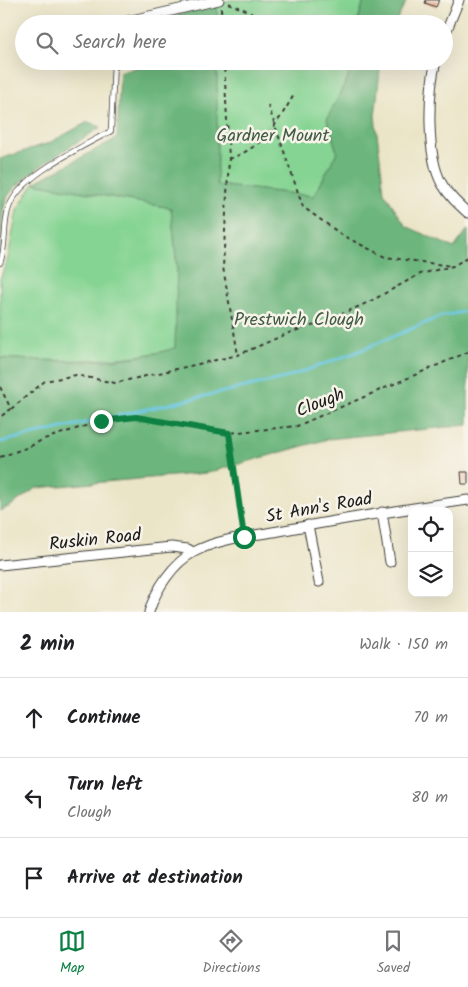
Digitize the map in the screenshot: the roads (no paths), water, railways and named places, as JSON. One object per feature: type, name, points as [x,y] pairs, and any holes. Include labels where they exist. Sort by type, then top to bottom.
[{"type":"street","points":[[155,15],[216,0]]},
{"type":"street","points":[[453,15],[459,0]]},
{"type":"street","points":[[435,70],[430,98],[431,134],[436,168],[441,182],[452,198],[468,213]]},
{"type":"street","name":"St Ann's Road","points":[[150,612],[164,581],[192,552],[244,537],[382,512],[468,500]]},
{"type":"street","points":[[382,512],[390,562]]},
{"type":"street","points":[[308,526],[319,582]]},
{"type":"street","name":"Ruskin Road","points":[[0,565],[171,547],[188,549],[192,552]]},
{"type":"lane","points":[[0,263],[5,223],[13,199],[39,172],[111,130],[114,70]]},
{"type":"waterway","points":[[0,442],[285,378],[354,353],[442,316],[468,311]]},
{"type":"park label","name":"Gardner Mount","points":[[273,135]]},
{"type":"park label","name":"Prestwich Clough","points":[[299,319]]}]
